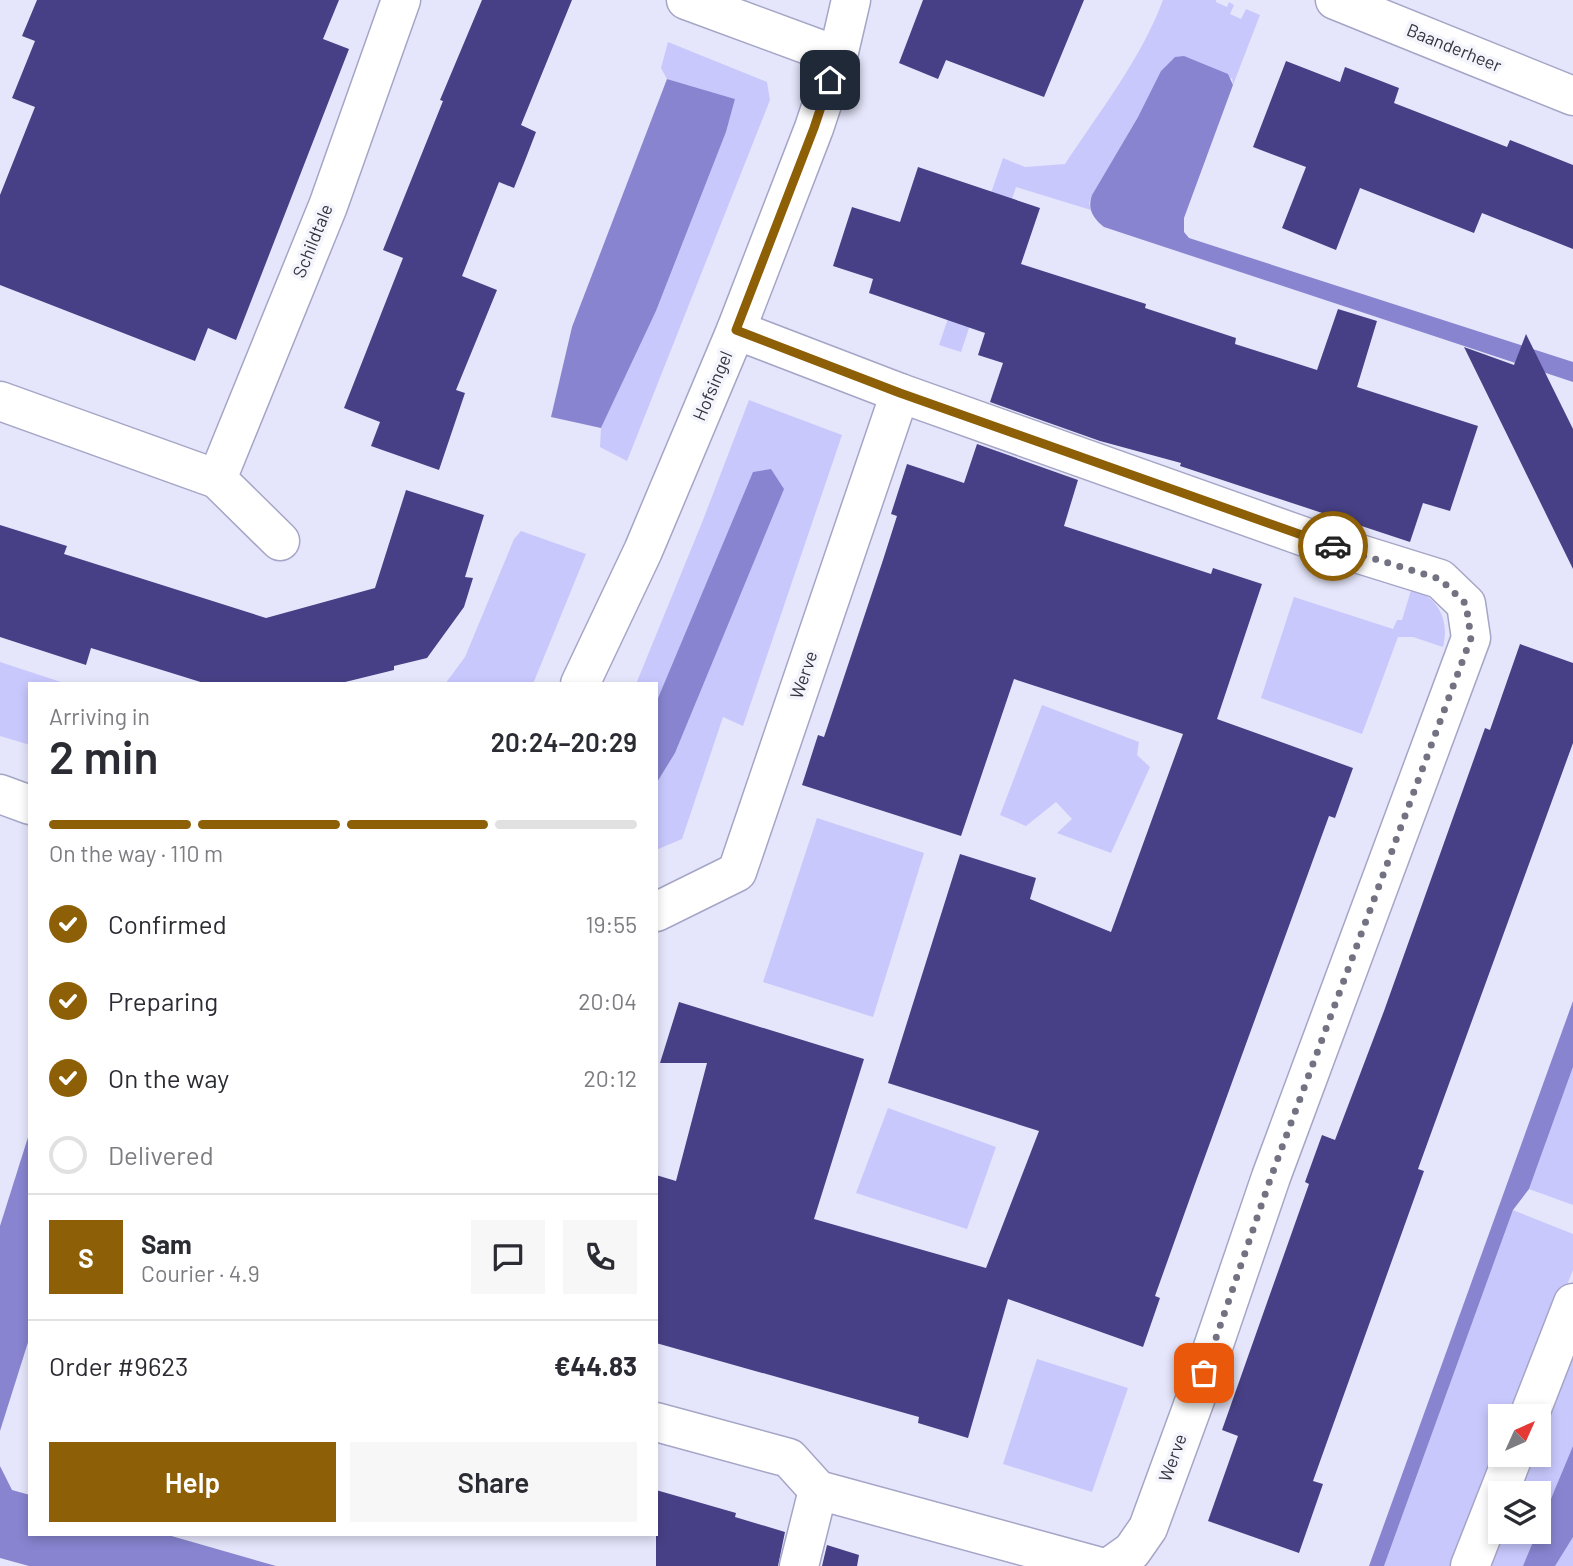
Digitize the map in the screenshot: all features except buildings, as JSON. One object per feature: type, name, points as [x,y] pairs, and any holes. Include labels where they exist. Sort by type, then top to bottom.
[{"type":"street","name":"Schildtale","points":[[217,479],[328,206],[401,0]]},
{"type":"street","points":[[686,0],[838,56]]},
{"type":"street","name":"Hofsingel","points":[[581,682],[643,551],[736,330],[814,128],[838,56],[851,0]]},
{"type":"street","name":"Baanderheer","points":[[1335,0],[1573,96]]},
{"type":"street","name":"Werve","points":[[736,330],[900,393],[1306,537],[1440,579],[1466,604],[1471,638],[1271,1177],[1148,1528],[1132,1551],[1111,1566]]},
{"type":"street","name":"Werve","points":[[658,911],[737,872],[900,393]]},
{"type":"street","points":[[0,401],[217,479],[280,541]]},
{"type":"street","points":[[0,794],[28,804]]},
{"type":"street","points":[[1534,1404],[1573,1303]]},
{"type":"street","points":[[658,1423],[789,1458],[818,1490],[1097,1566]]},
{"type":"street","points":[[1470,1566],[1509,1467]]},
{"type":"street","points":[[799,1566],[818,1490]]},
{"type":"shaded area","points":[[1163,0],[1216,0],[1227,7],[1229,2],[1234,5],[1230,14],[1241,19],[1246,9],[1260,15],[1233,85],[1232,78],[1138,117],[1092,195],[1089,203],[1091,210],[1016,187],[961,352],[939,345],[1003,158],[1025,167],[1065,164],[1132,64]]},
{"type":"shaded area","points":[[668,42],[767,82],[770,100],[627,461],[600,447],[601,428],[656,311],[726,132],[735,99],[667,79],[661,68]]},
{"type":"shaded area","points":[[1184,56],[1228,74],[1233,85],[1184,218],[1184,232],[1189,238],[1573,362],[1573,382],[1104,227],[1092,213],[1092,195],[1138,117],[1161,71],[1175,57]]},
{"type":"shaded area","points":[[667,79],[735,99],[726,132],[656,311],[601,428],[551,417],[572,327]]},
{"type":"shaded area","points":[[749,400],[842,435],[743,726],[723,717],[682,839],[658,849],[658,781],[675,753],[783,489],[771,470],[658,699],[658,682],[637,682]]},
{"type":"shaded area","points":[[771,469],[784,489],[675,753],[658,781],[658,698],[753,472]]},
{"type":"shaded area","points":[[521,531],[586,554],[534,682],[446,682],[465,657],[514,539]]},
{"type":"shaded area","points":[[1412,587],[1429,598],[1440,611],[1445,628],[1443,647],[1413,637],[1398,637],[1362,734],[1261,698],[1294,597],[1393,629],[1397,620],[1402,620]]},
{"type":"shaded area","points":[[0,662],[61,682],[28,682],[28,744],[0,736]]},
{"type":"shaded area","points":[[1042,705],[1139,742],[1137,755],[1150,767],[1111,853],[1057,833],[1072,819],[1056,802],[1026,826],[1000,815]]},
{"type":"shaded area","points":[[817,818],[924,853],[873,1017],[763,982]]},
{"type":"shaded area","points":[[1573,1001],[1573,1067],[1529,1189],[1513,1210],[1384,1566],[1369,1566]]},
{"type":"shaded area","points":[[1573,1067],[1573,1205],[1529,1189]]},
{"type":"shaded area","points":[[888,1108],[996,1147],[967,1229],[856,1193]]},
{"type":"shaded area","points":[[28,1137],[28,1342],[0,1431],[0,1226]]},
{"type":"shaded area","points":[[1513,1210],[1573,1234],[1573,1270],[1519,1404],[1488,1404],[1488,1467],[1493,1467],[1453,1566],[1384,1566]]},
{"type":"shaded area","points":[[1573,1337],[1573,1566],[1487,1566],[1495,1544],[1551,1544],[1551,1481],[1517,1481],[1522,1467],[1551,1467],[1551,1404],[1547,1404]]},
{"type":"shaded area","points":[[1037,1359],[1128,1388],[1092,1492],[1003,1464]]},
{"type":"shaded area","points":[[1573,1446],[1573,1537],[1555,1566],[1523,1566],[1532,1544],[1551,1544],[1551,1499]]},
{"type":"shaded area","points":[[0,1466],[12,1490],[28,1494],[28,1536],[171,1536],[276,1566],[29,1566],[0,1558]]},
{"type":"way so far","points":[[1204,1373],[1271,1177],[1471,638],[1466,604],[1440,579],[1333,546]]},
{"type":"route","points":[[830,80],[736,330],[900,393],[1333,546]]}]
